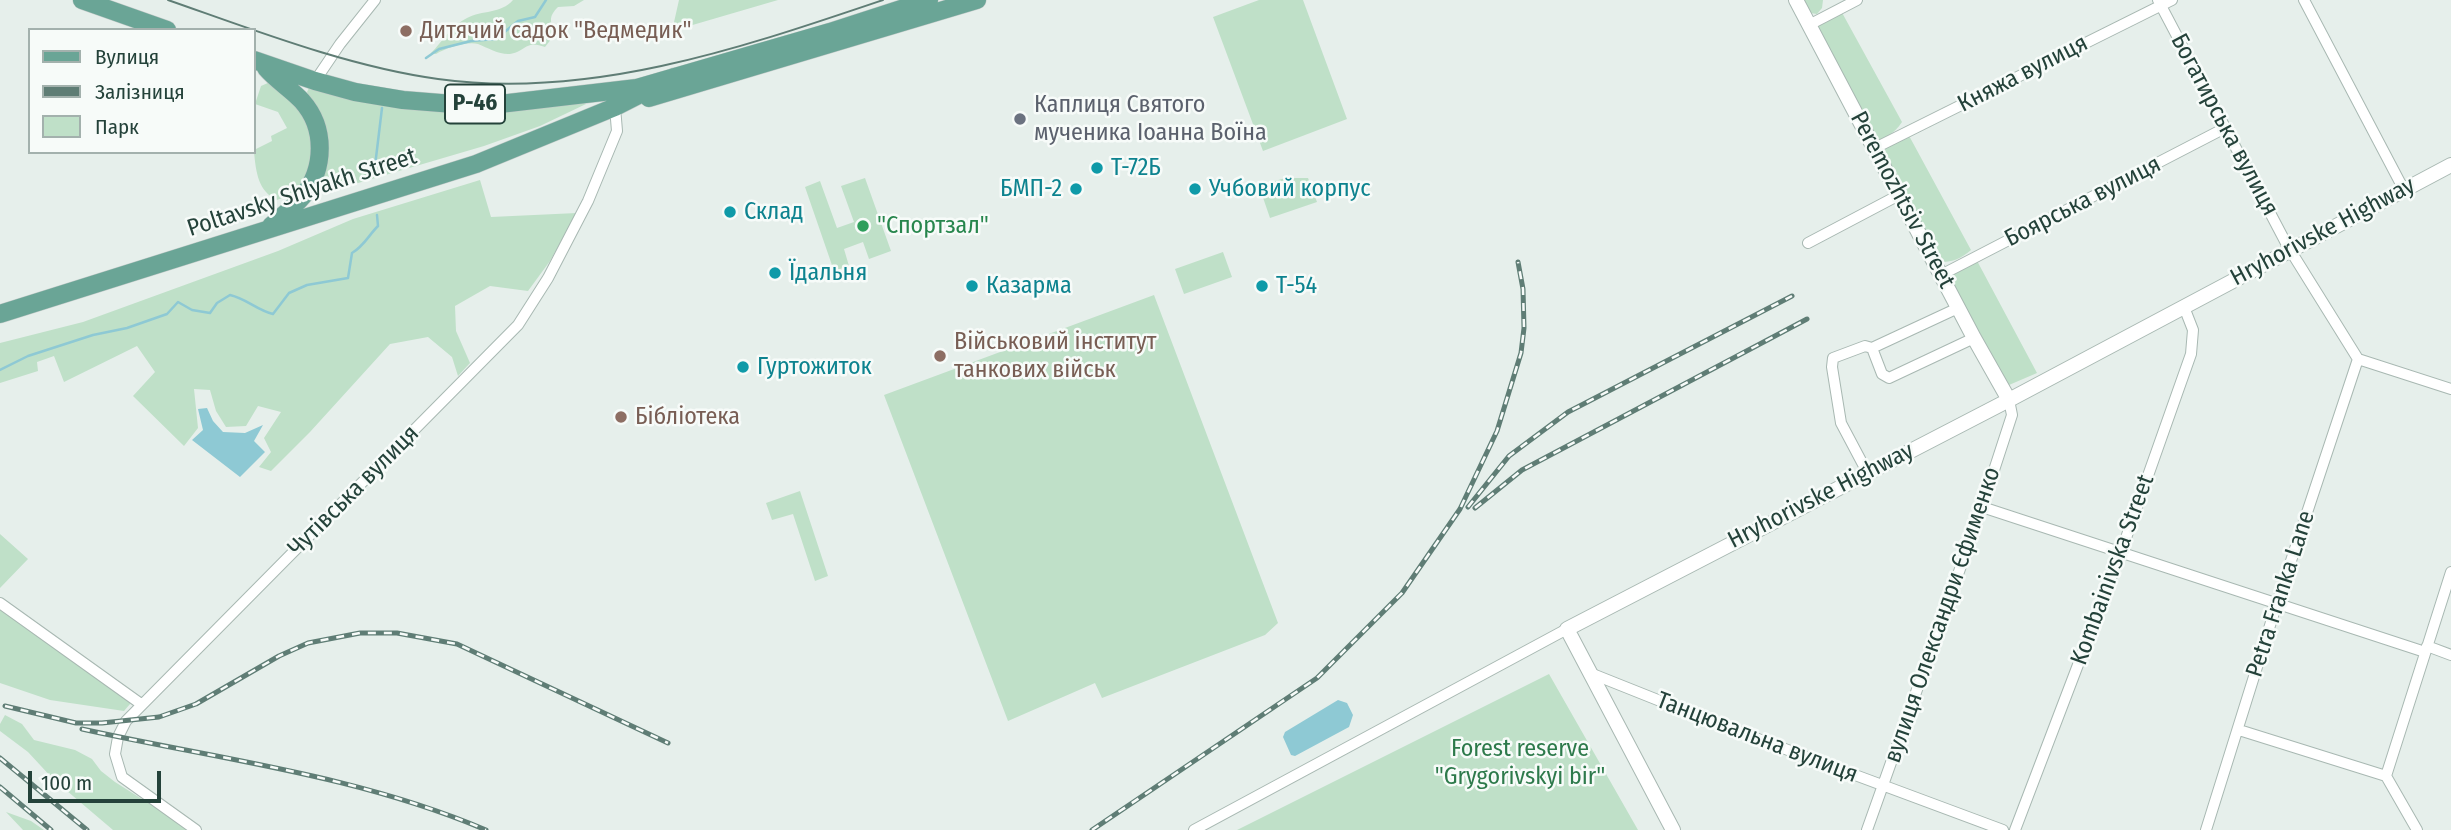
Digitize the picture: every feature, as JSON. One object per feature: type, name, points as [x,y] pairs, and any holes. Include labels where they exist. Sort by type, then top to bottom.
[{"type":"main road","points":[[82,0],[161,28]]},
{"type":"main road","name":"Р-46","points":[[258,62],[315,82],[355,92],[403,100],[500,104],[626,90],[830,32],[929,0]]},
{"type":"main road","name":"Poltavsky Shlyakh Street","points":[[615,107],[977,0]]},
{"type":"main road","points":[[258,62],[302,101],[319,134],[321,151],[317,170],[302,198],[268,229]]},
{"type":"main road","name":"Poltavsky Shlyakh Street","points":[[0,314],[476,164],[615,107],[674,77]]},
{"type":"main road","points":[[302,101],[302,90],[306,85],[315,82]]},
{"type":"street","points":[[315,82],[340,44],[375,0]]},
{"type":"street","name":"Peremozhtsiv Street","points":[[1796,0],[2009,400]]},
{"type":"street","points":[[1810,25],[1857,0]]},
{"type":"street","name":"Княжа вулиця","points":[[1875,148],[2159,3],[2172,0]]},
{"type":"street","points":[[2304,0],[2404,190]]},
{"type":"street","name":"Богатирська вулиця","points":[[2159,3],[2290,249],[2358,359]]},
{"type":"street","name":"Чутівська вулиця","points":[[196,830],[122,777],[115,754],[126,721],[518,326],[548,278],[588,201],[617,131],[615,107]]},
{"type":"street","name":"Боярська вулиця","points":[[1941,275],[2225,128]]},
{"type":"street","name":"Hryhorivske Highway","points":[[1194,830],[1567,629],[2009,400],[2451,165]]},
{"type":"street","points":[[1808,243],[1899,195]]},
{"type":"street","name":"Kombainivska Street","points":[[2015,830],[2121,552],[2192,354],[2193,330],[2184,307]]},
{"type":"street","points":[[1867,472],[1841,423],[1836,405],[1832,362],[1835,356],[1865,346],[1872,348],[1958,308]]},
{"type":"street","points":[[1872,348],[1882,374],[1889,378],[1974,338]]},
{"type":"street","points":[[2358,359],[2451,389]]},
{"type":"street","name":"Petra Franka Lane","points":[[2206,830],[2277,603],[2358,359]]},
{"type":"street","name":"вулиця Олександри Єфименко","points":[[1867,830],[1982,507],[2012,415],[2009,400]]},
{"type":"street","points":[[1982,507],[2277,603],[2451,655]]},
{"type":"street","points":[[2386,776],[2451,572]]},
{"type":"street","points":[[0,603],[141,704]]},
{"type":"street","points":[[1567,629],[1673,830]]},
{"type":"street","name":"Танцювальна вулиця","points":[[1590,673],[1882,787],[2003,830]]},
{"type":"street","points":[[2239,730],[2386,776],[2417,830]]},
{"type":"green space","points":[[513,0],[584,0],[574,6],[558,7],[551,20],[556,33],[545,47],[533,45],[506,54],[468,43],[436,54],[431,53],[461,21],[503,8]]},
{"type":"green space","points":[[679,0],[778,0],[672,31]]},
{"type":"green space","points":[[1259,0],[1303,0],[1347,119],[1263,151],[1213,17]]},
{"type":"green space","points":[[1796,0],[1823,0],[1822,8],[1817,14],[1803,12]]},
{"type":"green space","points":[[1840,9],[1902,122],[1892,133],[1881,139],[1871,141],[1814,34],[1818,20]]},
{"type":"green space","points":[[270,82],[309,118],[313,162],[298,192],[277,200],[262,186],[254,154],[256,149],[272,141],[271,136],[287,128],[278,112],[256,104],[261,86]]},
{"type":"green space","points":[[309,88],[472,111],[496,112],[570,103],[586,104],[540,126],[484,146],[331,191],[323,186],[326,156],[317,113],[307,92]]},
{"type":"green space","points":[[1907,132],[1971,250],[1958,258],[1934,262],[1875,148]]},
{"type":"green space","name":"\"Спортзал\"","points":[[865,178],[891,251],[869,259],[863,242],[844,249],[849,266],[834,271],[805,187],[820,181],[837,228],[854,222],[841,186]]},
{"type":"green space","points":[[1285,178],[1308,178],[1317,202],[1270,218],[1259,186]]},
{"type":"green space","points":[[480,180],[491,217],[577,213],[550,261],[528,291],[490,286],[455,306],[456,331],[470,363],[458,376],[452,357],[428,337],[390,344],[271,471],[259,467],[271,452],[264,438],[281,412],[258,406],[246,426],[226,427],[216,411],[210,390],[194,389],[198,428],[184,446],[133,396],[155,372],[137,346],[64,382],[54,356],[37,362],[38,371],[0,383],[0,343],[83,322],[278,251],[353,219]]},
{"type":"green space","points":[[1223,252],[1232,277],[1184,294],[1175,269]]},
{"type":"green space","points":[[1975,257],[2037,373],[2002,388],[1941,275]]},
{"type":"green space","points":[[1154,295],[1278,623],[1265,635],[1102,698],[1095,683],[1008,721],[884,395]]},
{"type":"green space","points":[[800,491],[828,576],[815,581],[793,514],[772,520],[766,503]]},
{"type":"green space","points":[[0,534],[28,559],[0,588]]},
{"type":"green space","points":[[0,604],[136,697],[124,711],[50,700],[0,683]]},
{"type":"green space","name":"Forest reserve \"Grygorivskyi bir\"","points":[[1549,674],[1638,830],[1237,830]]},
{"type":"green space","points":[[5,715],[22,724],[34,740],[75,750],[92,759],[101,771],[115,782],[191,830],[113,830],[53,779],[28,752],[0,731]]},
{"type":"green space","points":[[6,812],[31,821],[44,830],[23,830]]},
{"type":"water","points":[[207,408],[213,421],[223,432],[245,433],[263,425],[254,441],[265,452],[240,477],[192,440],[203,430],[198,409]]},
{"type":"water","points":[[1338,700],[1347,703],[1353,715],[1349,727],[1295,756],[1291,755],[1283,737],[1285,732]]},
{"type":"waterway","points":[[426,58],[439,49],[471,41],[496,39],[518,21],[535,17],[546,0]]},
{"type":"waterway","points":[[369,178],[368,175],[375,166],[382,108]]},
{"type":"waterway","points":[[0,370],[28,356],[167,314],[178,302],[192,310],[210,313],[217,303],[230,295],[273,314],[289,293],[307,285],[348,278],[352,253],[378,226],[377,215]]},
{"type":"tram line","points":[[168,0],[250,28]]},
{"type":"tram line","points":[[256,30],[336,57],[438,79],[495,84],[552,82],[608,76],[720,52],[883,0]]},
{"type":"railway","points":[[1092,830],[1317,678],[1402,593],[1460,509],[1497,431],[1521,353],[1524,328],[1523,289],[1518,262]]},
{"type":"railway","points":[[1468,507],[1509,456],[1568,412],[1792,296]]},
{"type":"railway","points":[[1475,508],[1522,470],[1807,319]]},
{"type":"railway","points":[[5,706],[76,723],[159,717],[196,704],[279,656],[308,643],[360,633],[397,633],[457,644],[668,743]]},
{"type":"railway","points":[[82,729],[337,782],[437,811],[486,830]]},
{"type":"railway","points":[[0,758],[87,830]]},
{"type":"railway","points":[[0,787],[51,830]]},
{"type":"place","name":"Дитячий садок \"Ведмедик\"","points":[[406,31]]},
{"type":"place","name":"Каплиця Святого мученика Іоанна Воїна","points":[[1020,119]]},
{"type":"place","name":"Т-72Б","points":[[1097,168]]},
{"type":"place","name":"БМП-2","points":[[1076,189]]},
{"type":"place","name":"Учбовий корпус","points":[[1195,189]]},
{"type":"place","name":"Склад","points":[[730,212]]},
{"type":"place","name":"\"Спортзал\"","points":[[863,226]]},
{"type":"place","name":"Їдальня","points":[[775,273]]},
{"type":"place","name":"Казарма","points":[[972,286]]},
{"type":"place","name":"Т-54","points":[[1262,286]]},
{"type":"place","name":"Військовий інститут танкових військ","points":[[940,356]]},
{"type":"place","name":"Гуртожиток","points":[[743,367]]},
{"type":"place","name":"Бібліотека","points":[[621,417]]}]
